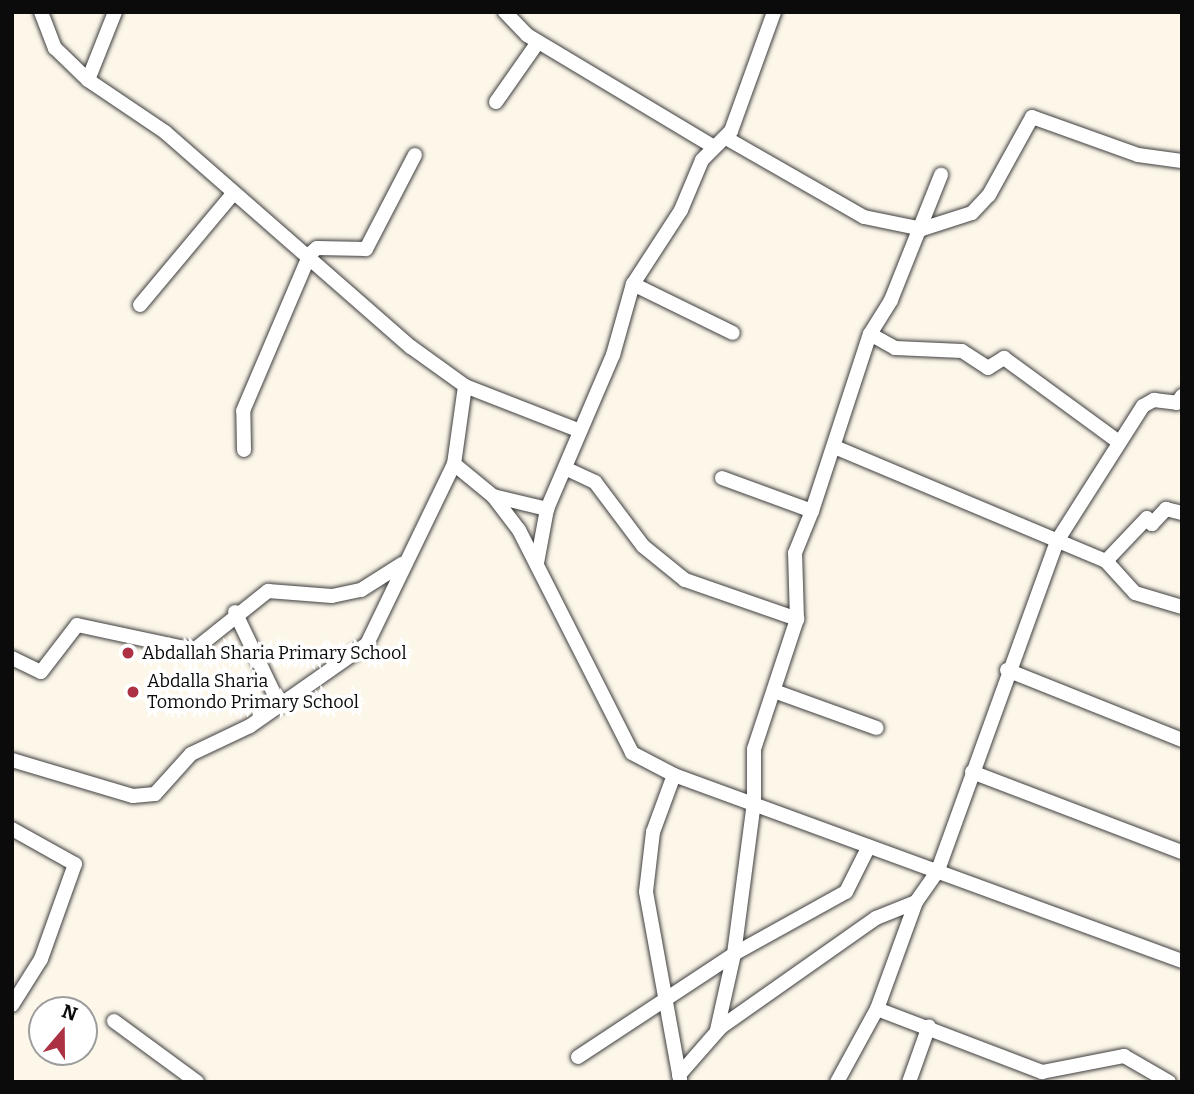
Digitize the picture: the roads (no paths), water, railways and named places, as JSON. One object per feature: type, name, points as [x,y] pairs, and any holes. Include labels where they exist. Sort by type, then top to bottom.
[{"type":"street","points":[[41,12],[55,48],[88,80],[165,132],[232,195],[310,254],[354,300],[465,386],[578,430]]},
{"type":"street","points":[[88,80],[115,12]]},
{"type":"street","points":[[505,12],[538,42],[720,143],[864,217],[922,229],[972,213],[989,195],[1032,117],[1138,155],[1182,161]]},
{"type":"street","points":[[537,563],[548,509],[568,469],[578,430],[613,355],[633,284],[720,143],[774,12]]},
{"type":"street","points":[[496,102],[538,42]]},
{"type":"street","points":[[244,450],[243,411],[310,254],[317,248],[366,249],[415,155]]},
{"type":"street","points":[[717,1030],[734,954],[754,802],[754,749],[797,620],[795,553],[837,448],[870,334],[922,229],[941,175]]},
{"type":"street","points":[[140,305],[232,195]]},
{"type":"street","points":[[633,284],[733,333]]},
{"type":"street","points":[[870,334],[895,348],[962,351],[988,368],[1004,358],[1116,440]]},
{"type":"street","points":[[12,760],[147,797],[191,754],[212,749],[366,644],[393,598],[402,564],[438,508],[454,464],[465,386]]},
{"type":"street","points":[[837,1082],[877,1009],[916,902],[938,870],[1007,670],[1056,541],[1116,440],[1143,406],[1154,400],[1180,401]]},
{"type":"street","points":[[837,448],[943,487],[1056,541],[1106,561],[1135,593],[1182,607]]},
{"type":"street","points":[[454,464],[493,496],[537,563],[616,732],[632,753],[674,775],[754,802],[1182,961]]},
{"type":"street","points":[[568,469],[596,482],[643,546],[685,580],[797,620]]},
{"type":"street","points":[[722,478],[812,511]]},
{"type":"street","points":[[493,496],[548,509]]},
{"type":"street","points":[[1106,561],[1147,518],[1152,524],[1166,509],[1182,513]]},
{"type":"street","points":[[12,658],[41,672],[77,625],[194,650],[235,612],[276,589],[332,596],[361,590],[402,564]]},
{"type":"street","points":[[235,612],[279,704]]},
{"type":"street","points":[[1007,670],[1182,740]]},
{"type":"street","points":[[774,691],[877,728]]},
{"type":"street","points":[[972,772],[1182,852]]},
{"type":"street","points":[[674,775],[646,869],[679,1078]]},
{"type":"street","points":[[12,829],[75,864],[41,959],[12,1005]]},
{"type":"street","points":[[578,1057],[667,1002],[734,954],[846,892],[869,846]]},
{"type":"street","points":[[679,1078],[717,1030],[876,918],[916,902]]},
{"type":"street","points":[[877,1009],[929,1026],[1042,1072],[1124,1056],[1169,1082]]},
{"type":"street","points":[[114,1021],[197,1082]]},
{"type":"street","points":[[909,1082],[929,1026]]},
{"type":"street","points":[[1177,1082],[1182,1075]]},
{"type":"place","name":"Abdallah Sharia Primary School","points":[[128,653]]},
{"type":"place","name":"Abdalla Sharia Tomondo Primary School","points":[[133,692]]}]
